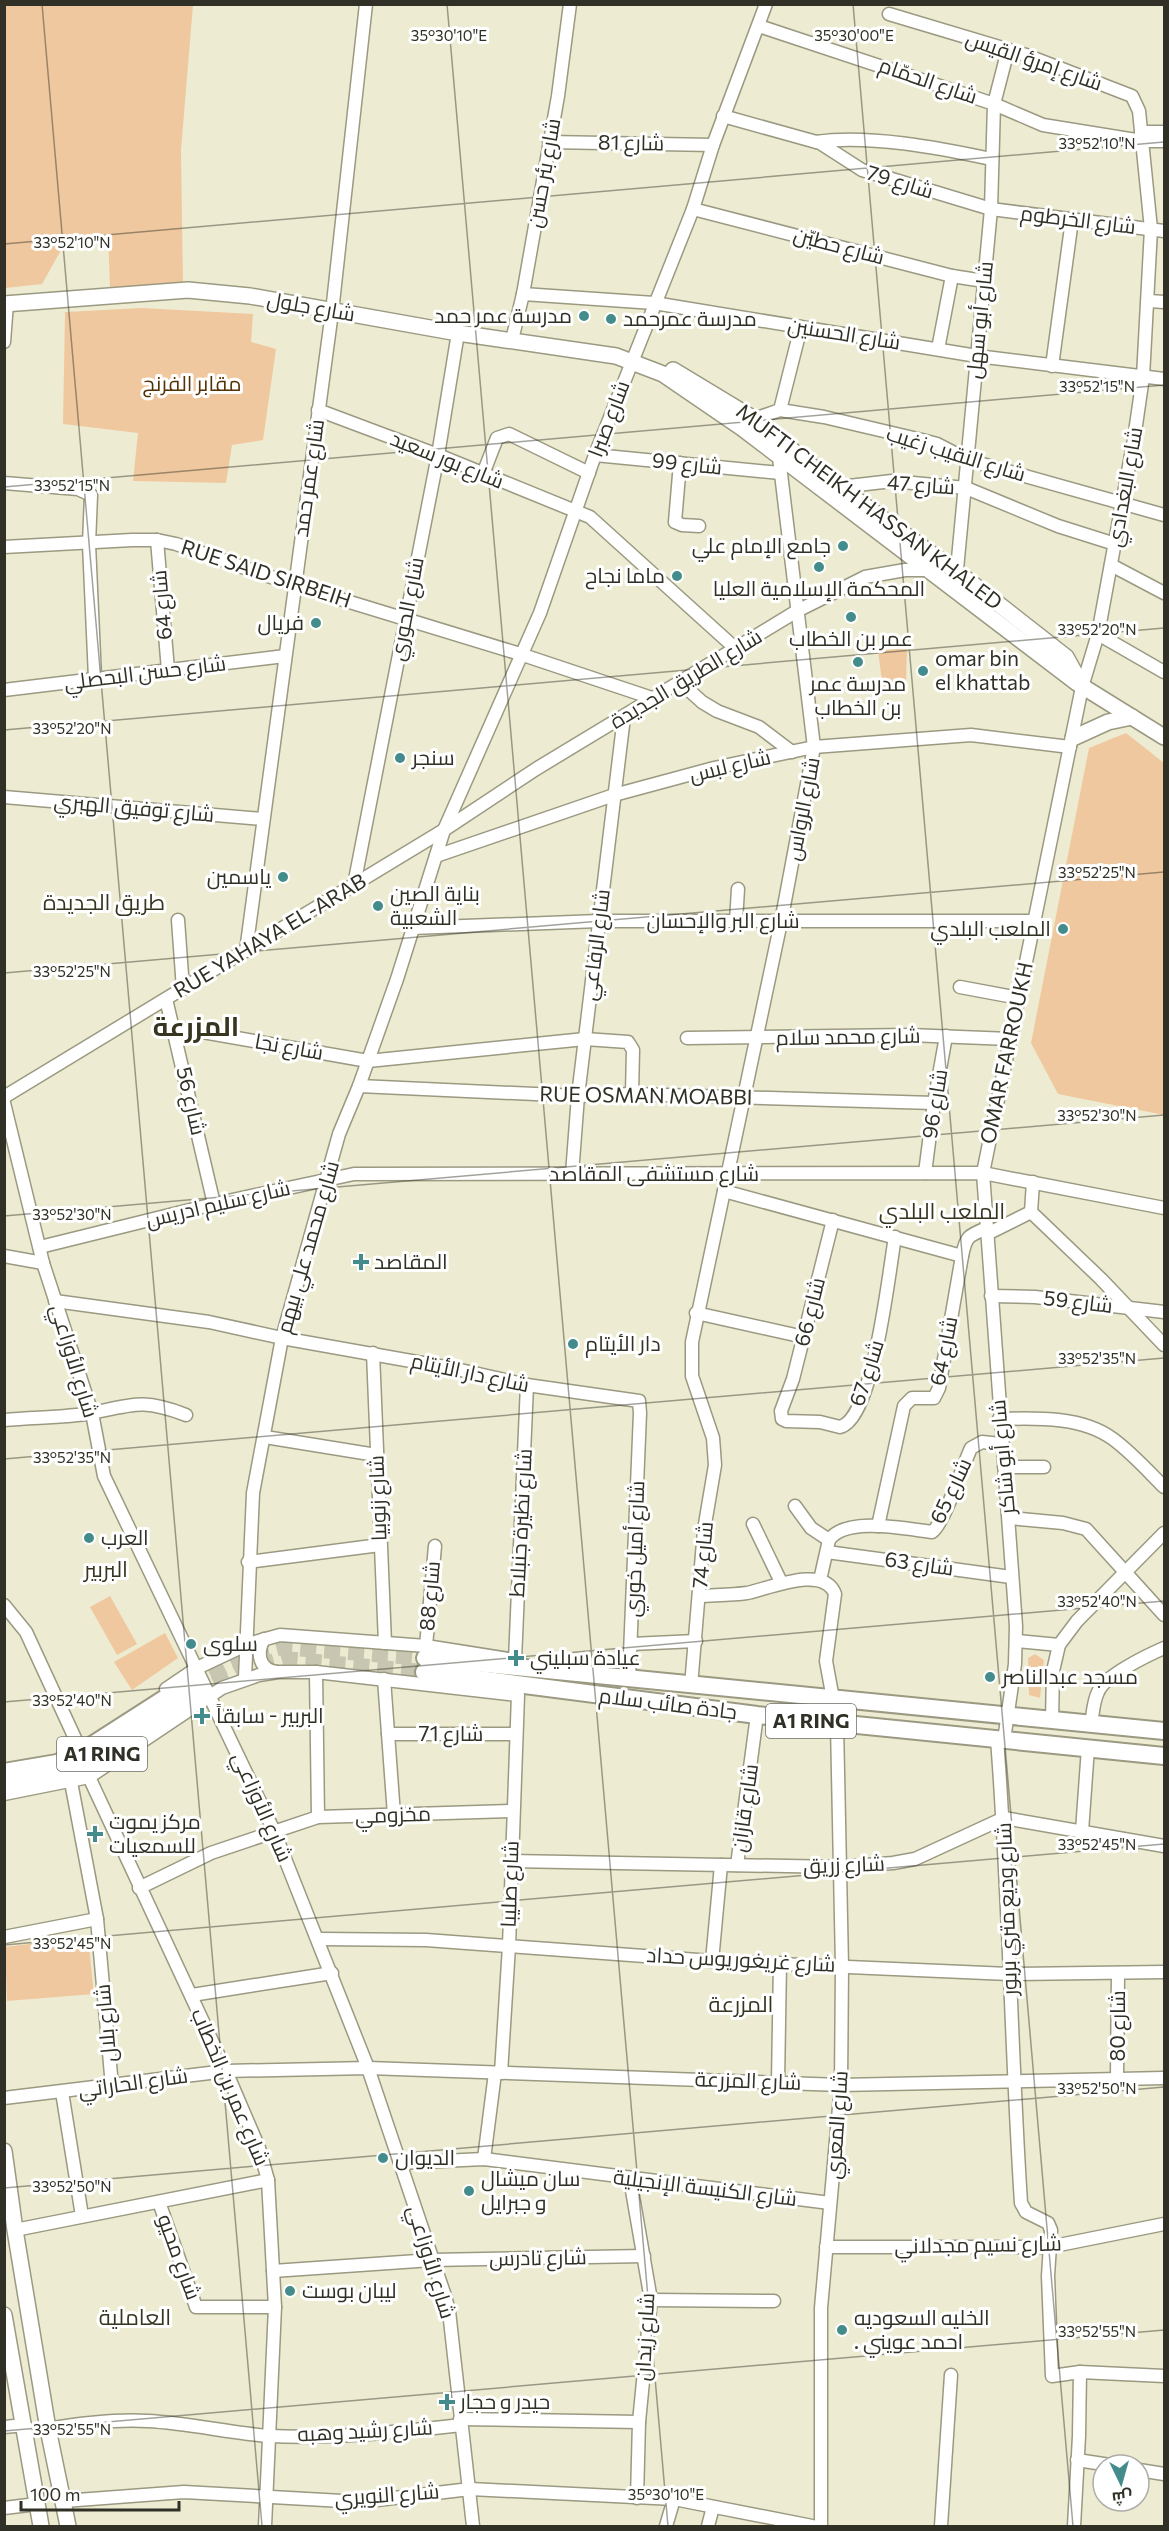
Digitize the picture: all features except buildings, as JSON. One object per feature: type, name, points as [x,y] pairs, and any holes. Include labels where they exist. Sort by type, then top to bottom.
[{"type":"highway","name":"جادة صائب سلام","points":[[425,1659],[1164,1731]]},
{"type":"highway","name":"جادة صائب سلام","points":[[425,1659],[514,1683],[618,1699],[837,1724],[1164,1756]]},
{"type":"highway","points":[[514,1660],[628,1678]]},
{"type":"highway","name":"A1 RING","points":[[4,1772],[57,1763],[75,1756],[185,1693]]},
{"type":"highway","name":"A1 RING","points":[[4,1784],[49,1776],[79,1767],[185,1693]]},
{"type":"highway","points":[[518,1695],[618,1699]]},
{"type":"main road","name":"شارع جلول","points":[[6,304],[188,290],[250,296],[458,333],[632,358]]},
{"type":"main road","name":"MUFTI CHEIKH HASSAN KHALED","points":[[632,358],[661,364],[754,419],[840,487],[958,573],[1066,657],[1082,687]]},
{"type":"main road","name":"MUFTI CHEIKH HASSAN KHALED","points":[[632,358],[663,374],[742,428],[779,465],[955,590],[1082,687],[1164,737]]},
{"type":"main road","points":[[1071,742],[1108,722],[1132,717]]},
{"type":"main road","points":[[4,2151],[48,2429],[68,2526]]},
{"type":"main road","points":[[4,2315],[41,2526]]},
{"type":"street","name":"شارع عمر حمد","points":[[246,951],[294,585],[333,312],[366,4]]},
{"type":"street","name":"شارع بئر حسن","points":[[512,340],[523,294],[565,54],[570,4]]},
{"type":"street","name":"شارع صبرا","points":[[444,830],[540,613],[595,455],[693,209],[723,116],[766,4]]},
{"type":"street","name":"شارع إمرؤ القيس","points":[[889,15],[1008,50],[1068,70],[1132,96],[1138,106],[1142,137]]},
{"type":"street","name":"شارع الحمّام","points":[[759,26],[994,104],[1043,125],[1142,137]]},
{"type":"street","name":"شارع أبو سهل","points":[[955,590],[991,209],[994,104],[1008,50]]},
{"type":"street","points":[[723,116],[814,142],[836,139],[863,140],[991,159]]},
{"type":"street","points":[[1142,137],[1164,132]]},
{"type":"street","points":[[1142,137],[1164,141]]},
{"type":"street","name":"شارع البغدادي","points":[[1082,687],[1098,634],[1123,502],[1143,376],[1149,301],[1151,229],[1142,137]]},
{"type":"street","name":"شارع 81","points":[[549,142],[713,145]]},
{"type":"street","name":"شارع 79","points":[[814,142],[824,145],[862,170],[991,209]]},
{"type":"street","name":"شارع حطيّن","points":[[693,209],[952,276],[984,281]]},
{"type":"street","name":"شارع الخرطوم","points":[[991,209],[1164,231]]},
{"type":"street","points":[[1052,366],[1072,219]]},
{"type":"street","points":[[938,349],[952,276]]},
{"type":"street","name":"شارع الحسنين","points":[[523,294],[654,303],[977,356],[1164,378]]},
{"type":"street","points":[[1149,301],[1164,302]]},
{"type":"street","points":[[4,342],[6,304]]},
{"type":"street","points":[[780,410],[801,327]]},
{"type":"street","name":"شارع الحوري","points":[[354,885],[404,619],[438,455],[458,333]]},
{"type":"street","name":"شارع بور سعيد","points":[[318,410],[438,455],[593,519],[735,648]]},
{"type":"street","name":"شارع النقيب زغيب","points":[[754,419],[780,410],[824,417],[937,444],[968,460],[1164,515]]},
{"type":"street","points":[[483,474],[497,438],[509,434],[589,472]]},
{"type":"street","name":"شارع الرواس","points":[[696,1312],[729,1174],[781,922],[814,747],[779,465],[778,439]]},
{"type":"street","name":"شارع 99","points":[[595,455],[680,463],[779,465]]},
{"type":"street","points":[[680,463],[675,522],[682,525],[699,526]]},
{"type":"street","name":"شارع 47","points":[[840,487],[862,483],[909,482],[966,488],[1059,526],[1115,544]]},
{"type":"street","points":[[4,483],[78,489],[89,493],[92,504],[89,544],[95,678]]},
{"type":"street","name":"RUE SAID SIRBEIH","points":[[4,547],[157,540],[191,548],[294,585],[520,654],[654,699]]},
{"type":"street","name":"شارع 64","points":[[157,540],[168,670]]},
{"type":"street","points":[[927,570],[940,560]]},
{"type":"street","points":[[1111,566],[1164,593]]},
{"type":"street","name":"شارع الطريق الجديدة","points":[[444,830],[536,768],[797,611],[865,577],[904,570],[927,570]]},
{"type":"street","points":[[1098,634],[1164,672]]},
{"type":"street","name":"شارع حسن البحصلي","points":[[4,690],[285,656]]},
{"type":"street","points":[[680,682],[702,702],[717,711],[759,728],[792,752]]},
{"type":"street","name":"OMAR FARROUKH","points":[[983,1173],[1082,687]]},
{"type":"street","name":"شارع الرفاعي","points":[[572,1174],[578,1096],[624,717]]},
{"type":"street","name":"شارع لبس","points":[[436,856],[614,795],[714,768],[814,747],[971,735],[1071,742]]},
{"type":"street","name":"شارع توفيق الهبري","points":[[4,797],[263,819]]},
{"type":"street","name":"RUE YAHAYA EL-ARAB","points":[[4,1098],[444,830]]},
{"type":"street","name":"شارع محمد علي بيهم","points":[[245,1678],[248,1644],[248,1562],[253,1493],[282,1338],[339,1134],[359,1086],[397,979],[444,830]]},
{"type":"street","points":[[736,921],[738,889]]},
{"type":"street","points":[[178,920],[183,989]]},
{"type":"street","name":"شارع البر والإحسان","points":[[412,928],[600,921],[1034,921]]},
{"type":"street","points":[[960,987],[1019,998]]},
{"type":"street","name":"شارع 56","points":[[166,999],[214,1204]]},
{"type":"street","name":"شارع نجا","points":[[174,1027],[368,1061]]},
{"type":"street","name":"شارع محمد سلام","points":[[687,1038],[946,1036],[1010,1039]]},
{"type":"street","name":"شارع 96","points":[[925,1173],[946,1036]]},
{"type":"street","points":[[368,1061],[585,1039],[628,1042],[633,1050],[632,1094]]},
{"type":"street","name":"RUE OSMAN MOABBI","points":[[359,1086],[578,1096],[632,1094],[934,1103]]},
{"type":"street","name":"شارع الأوزاعي","points":[[4,1103],[43,1263],[92,1413],[104,1476],[274,1831],[319,1939],[368,2068],[432,2259],[449,2311],[473,2526]]},
{"type":"street","name":"شارع مستشفى المقاصد","points":[[327,1179],[354,1174],[983,1173],[1164,1208]]},
{"type":"street","name":"شارع أبو شاكر","points":[[983,1173],[999,1419],[1009,1518],[1011,1577],[1017,1641],[1016,1664],[1001,1739]]},
{"type":"street","name":"شارع سليم ادريس","points":[[39,1247],[327,1179]]},
{"type":"street","points":[[1031,1212],[1033,1182]]},
{"type":"street","points":[[724,1191],[962,1256],[969,1235],[987,1231],[1031,1212]]},
{"type":"street","points":[[1031,1212],[1101,1279],[1164,1345]]},
{"type":"street","name":"شارع 66","points":[[784,1403],[793,1379],[833,1220]]},
{"type":"street","name":"شارع 67","points":[[784,1403],[781,1415],[786,1421],[820,1422],[840,1427],[850,1421],[865,1392],[877,1350],[895,1237]]},
{"type":"street","points":[[4,1256],[43,1263]]},
{"type":"street","name":"شارع 64","points":[[878,1526],[904,1406],[912,1398],[934,1398],[939,1388],[962,1256]]},
{"type":"street","name":"شارع 59","points":[[991,1296],[1035,1297],[1164,1312]]},
{"type":"street","name":"شارع دار الأيتام","points":[[55,1301],[209,1322],[282,1338],[456,1369],[527,1385],[637,1400],[640,1403],[640,1421]]},
{"type":"street","points":[[696,1312],[804,1337]]},
{"type":"street","name":"شارع 74","points":[[691,1686],[704,1530],[715,1465],[713,1438],[692,1376],[691,1354],[696,1312]]},
{"type":"street","name":"شارع زنوبيا","points":[[372,1353],[385,1642]]},
{"type":"street","name":"شارع نظيرة جنبلاط","points":[[514,1660],[527,1385]]},
{"type":"street","points":[[4,1420],[92,1413],[127,1405],[151,1404],[186,1415]]},
{"type":"street","points":[[999,1419],[1065,1421],[1096,1430],[1113,1440],[1164,1487]]},
{"type":"street","name":"شارع أميل خوري","points":[[628,1678],[640,1421]]},
{"type":"street","points":[[265,1437],[376,1455]]},
{"type":"street","name":"شارع 65","points":[[828,1546],[832,1535],[851,1528],[878,1526],[932,1532],[936,1530],[971,1448],[982,1442],[1001,1444]]},
{"type":"street","points":[[1004,1467],[1044,1467]]},
{"type":"street","points":[[795,1506],[828,1546],[820,1580]]},
{"type":"street","points":[[1009,1518],[1081,1526],[1102,1545],[1125,1574],[1164,1615]]},
{"type":"street","points":[[753,1524],[781,1582]]},
{"type":"street","points":[[1052,1721],[1053,1671],[1059,1645],[1077,1621],[1164,1533]]},
{"type":"street","points":[[248,1562],[380,1545]]},
{"type":"street","name":"شارع 88","points":[[425,1659],[435,1546]]},
{"type":"street","name":"شارع 63","points":[[828,1546],[1011,1577]]},
{"type":"street","points":[[700,1596],[751,1592],[781,1582],[820,1580],[833,1588],[835,1594],[826,1661],[833,1699]]},
{"type":"street","points":[[4,1605],[26,1632],[79,1747]]},
{"type":"street","name":"جادة صائب سلام","points":[[185,1693],[196,1668],[248,1644],[280,1635],[385,1642],[425,1659],[514,1660]]},
{"type":"street","points":[[264,1639],[259,1649],[263,1665],[266,1669],[278,1672]]},
{"type":"street","points":[[631,1644],[696,1641]]},
{"type":"street","points":[[1017,1641],[1059,1645]]},
{"type":"street","points":[[1091,1724],[1096,1696],[1103,1684],[1164,1648]]},
{"type":"street","points":[[4,1765],[63,1755],[185,1693],[210,1696],[245,1678],[278,1672],[316,1672],[518,1695]]},
{"type":"street","points":[[316,1672],[318,1817]]},
{"type":"street","points":[[384,1679],[394,1815]]},
{"type":"street","points":[[4,1794],[89,1778],[185,1693]]},
{"type":"street","name":"شارع صليبا","points":[[484,2159],[498,2073],[509,1946],[518,1695]]},
{"type":"street","name":"شارع قازان","points":[[737,1866],[757,1715]]},
{"type":"street","name":"شارع المعري","points":[[821,2526],[821,2308],[841,2085],[842,1966],[837,1724]]},
{"type":"street","name":"شارع 71","points":[[388,1734],[515,1734]]},
{"type":"street","name":"شارع وديع متري بربور","points":[[1001,1739],[1009,1974],[1021,2203],[1026,2212],[1048,2223],[1051,2230],[1049,2247]]},
{"type":"street","points":[[1082,1831],[1088,1748]]},
{"type":"street","name":"شارع عمر بن الخطاب","points":[[89,1778],[226,2071],[260,2148],[268,2180],[275,2307],[265,2526]]},
{"type":"street","name":"شارع بلال","points":[[70,1782],[97,1919],[112,2086]]},
{"type":"street","name":"مخزومي","points":[[139,1888],[211,1853],[318,1817],[513,1811]]},
{"type":"street","points":[[1004,1818],[1164,1846]]},
{"type":"street","name":"شارع زريق","points":[[511,1861],[839,1867],[893,1863],[915,1859],[1004,1818]]},
{"type":"street","points":[[712,1961],[721,1865]]},
{"type":"street","points":[[4,1937],[97,1919]]},
{"type":"street","name":"شارع غريغوريوس حداد","points":[[319,1939],[426,1940],[712,1961],[1009,1974],[1164,1972]]},
{"type":"street","points":[[778,2082],[780,1964]]},
{"type":"street","points":[[192,1995],[332,1973]]},
{"type":"street","name":"شارع 80","points":[[1117,2078],[1118,1973]]},
{"type":"street","name":"شارع الحاراتي","points":[[4,2098],[226,2071],[368,2068]]},
{"type":"street","name":"شارع المزرعة","points":[[368,2068],[841,2085],[1164,2078]]},
{"type":"street","points":[[62,2092],[82,2216]]},
{"type":"street","name":"شارع الكنيسة الإنجيلية","points":[[400,2163],[484,2159],[831,2203]]},
{"type":"street","name":"شارع زيدان","points":[[630,2179],[651,2300],[639,2422],[637,2498]]},
{"type":"street","points":[[15,2229],[268,2180]]},
{"type":"street","name":"شارع محيو","points":[[159,2202],[196,2307],[275,2307]]},
{"type":"street","name":"شارع نسيم مجدلاني","points":[[826,2247],[1049,2247],[1164,2224]]},
{"type":"street","points":[[1049,2247],[1052,2376],[1080,2372],[1164,2376]]},
{"type":"street","name":"شارع تادرس","points":[[273,2271],[432,2259],[644,2256]]},
{"type":"street","points":[[651,2300],[774,2301]]},
{"type":"street","points":[[1074,2526],[1080,2372]]},
{"type":"street","points":[[941,2526],[951,2375]]},
{"type":"street","name":"شارع رشيد وهبه","points":[[48,2429],[87,2422],[128,2420],[176,2423],[269,2436],[371,2435],[460,2422],[639,2422]]},
{"type":"street","points":[[4,2427],[25,2425]]},
{"type":"street","points":[[1077,2460],[1091,2462]]},
{"type":"street","name":"شارع النويري","points":[[64,2501],[184,2492],[360,2502],[470,2489],[674,2499],[714,2507],[767,2522],[804,2526]]},
{"type":"street","points":[[666,2526],[674,2499]]},
{"type":"street","points":[[4,2508],[38,2504]]},
{"type":"street","points":[[708,2526],[714,2507]]},
{"type":"green space","points":[[4,5],[193,5],[181,150],[183,284],[110,287],[108,234],[69,236],[42,284],[5,288]]},
{"type":"green space","name":"مقابر الفرنج","points":[[142,308],[253,314],[251,342],[276,349],[263,440],[232,445],[226,483],[133,481],[138,433],[63,424],[65,312]]},
{"type":"green space","points":[[907,648],[906,686],[883,688],[878,651]]},
{"type":"green space","points":[[1126,733],[1164,763],[1164,1115],[1058,1094],[1031,1043],[1089,748]]},
{"type":"green space","points":[[110,1596],[137,1644],[117,1655],[90,1607]]},
{"type":"green space","points":[[165,1633],[178,1658],[132,1690],[114,1662]]},
{"type":"green space","points":[[1035,1654],[1044,1660],[1040,1698],[1029,1695],[1028,1658]]},
{"type":"green space","points":[[88,1937],[94,1994],[7,2001],[5,1947]]},
{"type":"tunnel","points":[[188,1684],[242,1657],[281,1647],[425,1658]]},
{"type":"tunnel","points":[[193,1695],[240,1671],[283,1659],[424,1672]]},
{"type":"place","name":"مدرسة عمر حمد","points":[[584,316]]},
{"type":"place","name":"مدرسة عمرحمد","points":[[611,319]]},
{"type":"place","name":"جامع الإمام علي","points":[[843,546]]},
{"type":"place","name":"المحكمة الإسلامية العليا","points":[[819,567]]},
{"type":"place","name":"ماما نجاح","points":[[677,576]]},
{"type":"place","name":"عمر بن الخطاب","points":[[851,617]]},
{"type":"place","name":"فريال","points":[[316,623]]},
{"type":"place","name":"مدرسة عمر بن الخطاب","points":[[858,662]]},
{"type":"place","name":"omar bin el khattab","points":[[923,671]]},
{"type":"place","name":"سنجر","points":[[400,758]]},
{"type":"place","name":"ياسمين","points":[[283,877]]},
{"type":"place","name":"بناية الصين الشعبية","points":[[378,906]]},
{"type":"place","name":"الملعب البلدي","points":[[1063,929]]},
{"type":"place","name":"المقاصد","points":[[361,1262]]},
{"type":"place","name":"دار الأيتام","points":[[573,1344]]},
{"type":"place","name":"العرب","points":[[89,1538]]},
{"type":"place","name":"سلوى","points":[[191,1644]]},
{"type":"place","name":"عيادة سبليني","points":[[516,1658]]},
{"type":"place","name":"مسجد عبدالناصر","points":[[990,1677]]},
{"type":"place","name":"البربير - سابقاً","points":[[202,1716]]},
{"type":"place","name":"مركز يموت للسمعيات","points":[[95,1834]]},
{"type":"place","name":"الديوان","points":[[383,2158]]},
{"type":"place","name":"سان ميشال و جبرايل","points":[[469,2191]]},
{"type":"place","name":"ليبان بوست","points":[[290,2291]]},
{"type":"place","name":"الخليه السعوديه . احمد عويني","points":[[842,2330]]},
{"type":"place","name":"حيدر و حجار","points":[[447,2402]]},
{"type":"district","name":"طريق الجديدة","points":[[104,902]]},
{"type":"district","name":"المزرعة","points":[[196,1027]]},
{"type":"district","name":"الملعب البلدي","points":[[942,1211]]},
{"type":"district","name":"البربير","points":[[106,1569]]},
{"type":"district","name":"المزرعة","points":[[741,2004]]},
{"type":"district","name":"العاملية","points":[[135,2317]]}]
